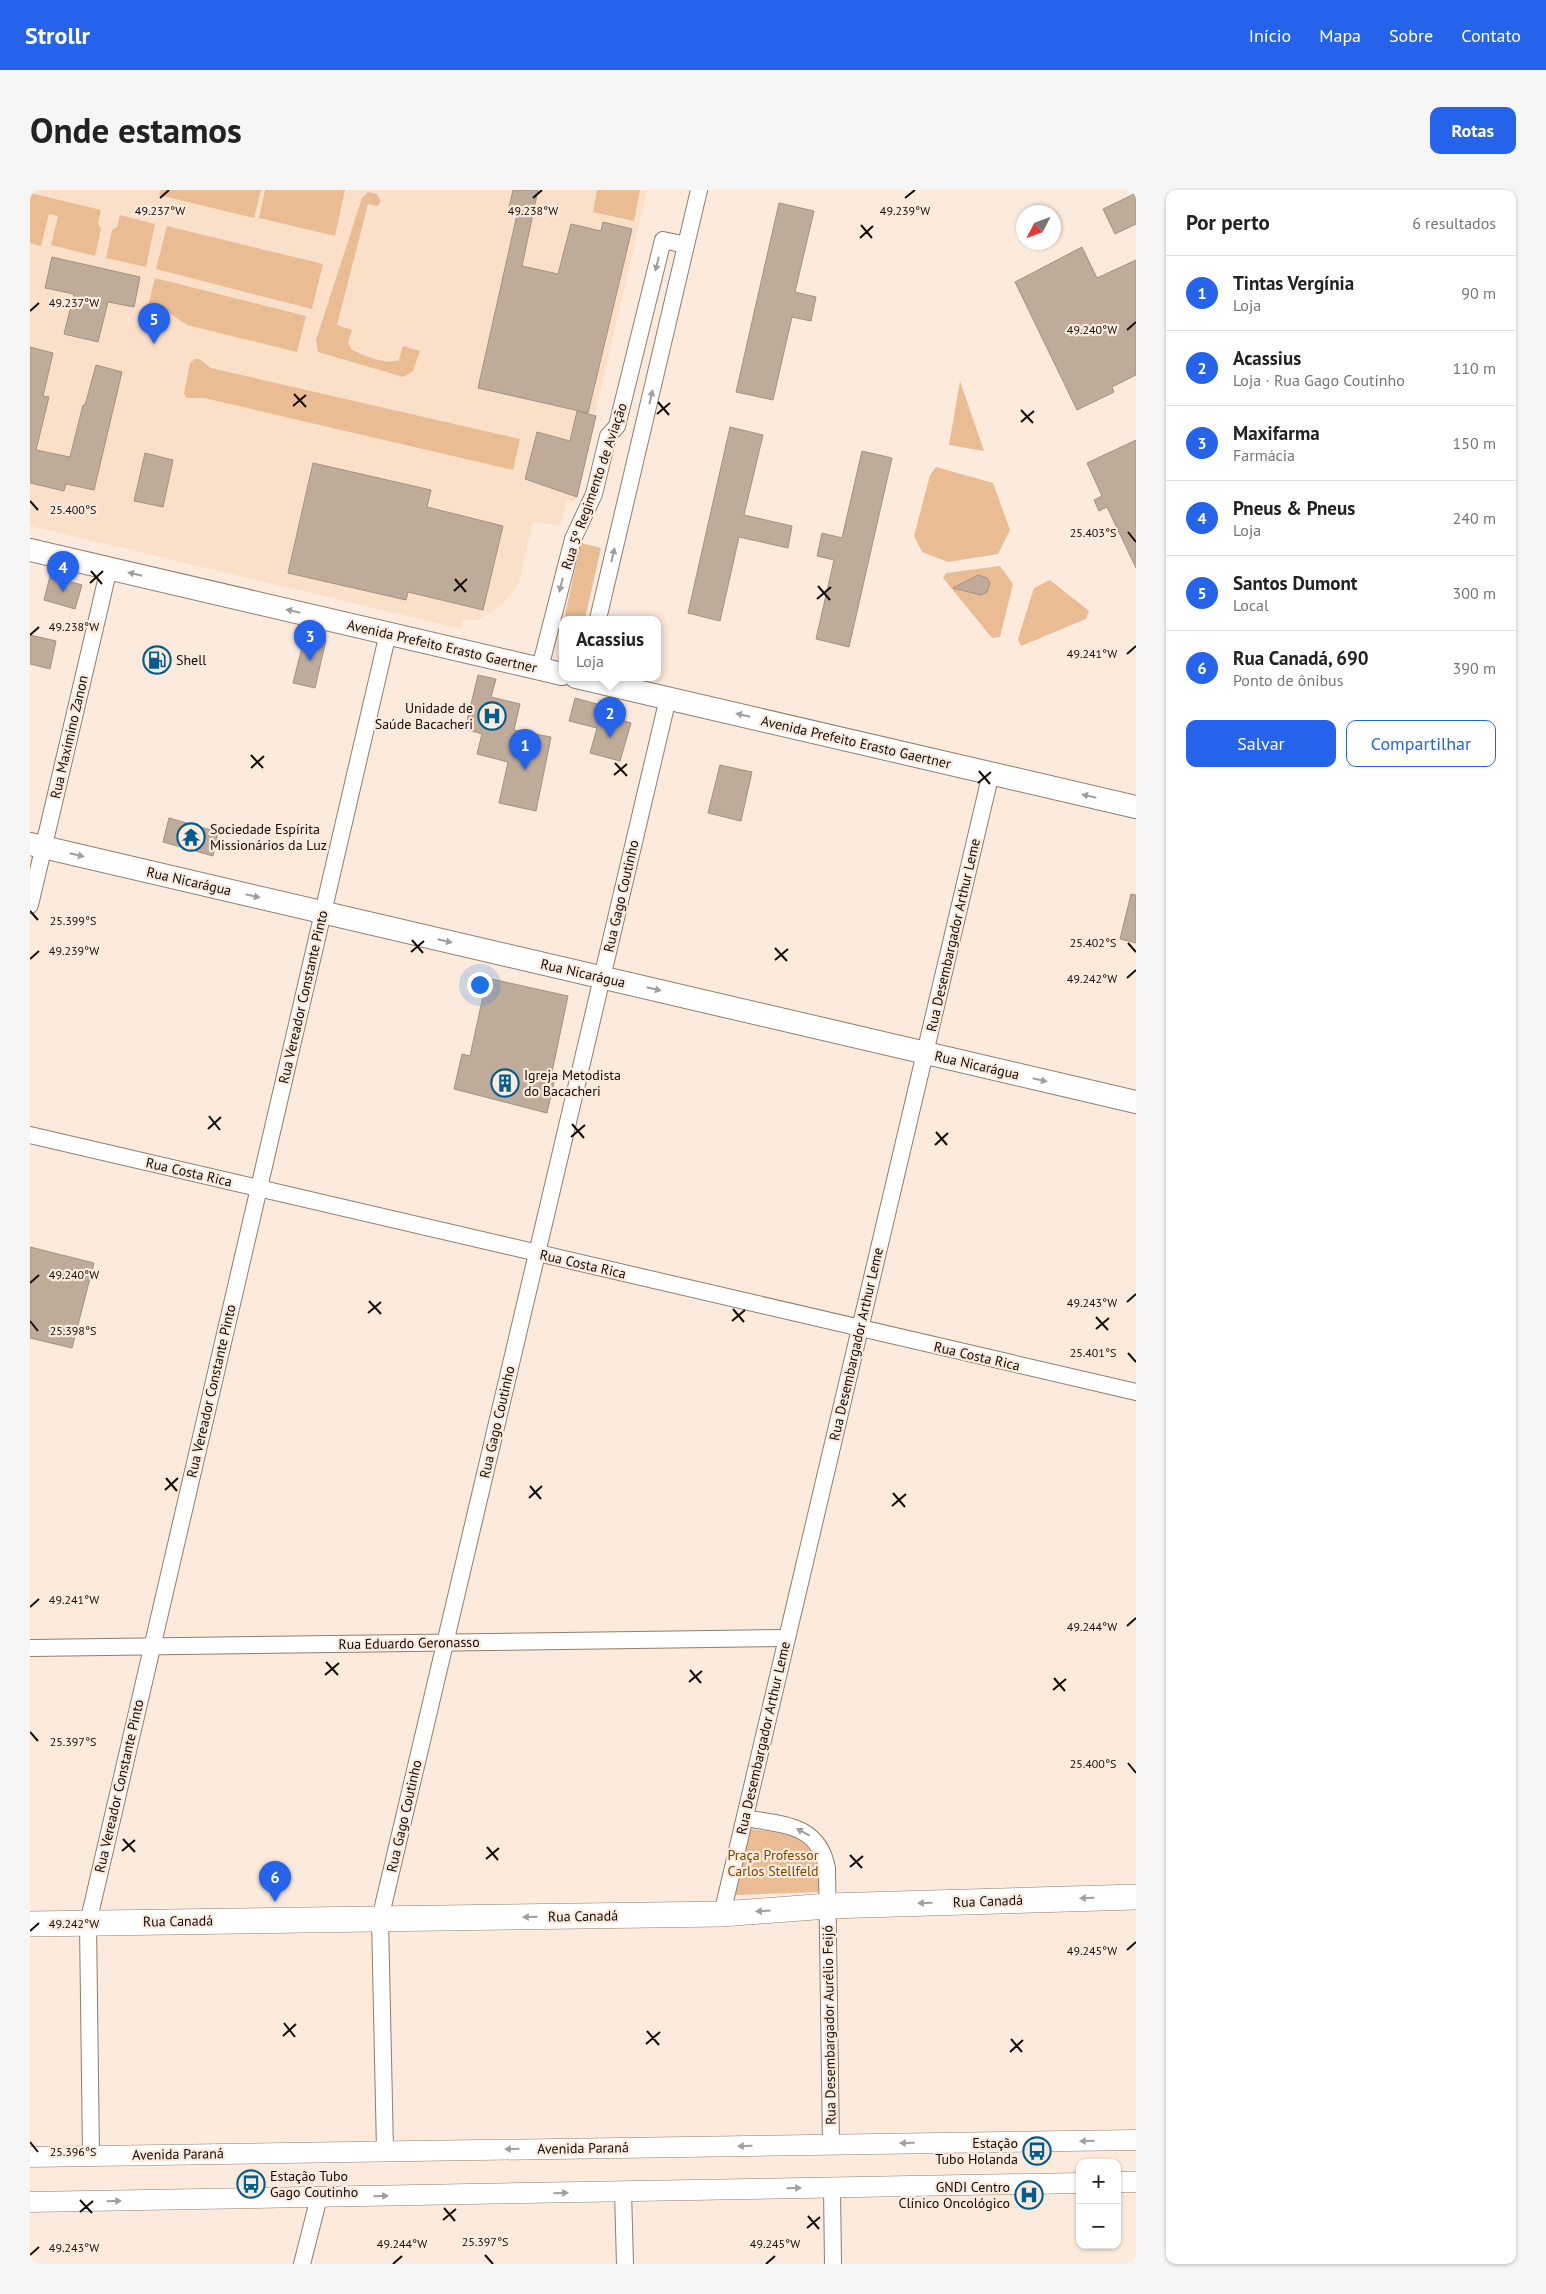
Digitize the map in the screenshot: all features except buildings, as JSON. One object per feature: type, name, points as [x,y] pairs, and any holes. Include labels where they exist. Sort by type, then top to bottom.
[{"type":"main road","name":"Avenida Prefeito Erasto Gaertner","points":[[30,550],[559,672]]},
{"type":"main road","name":"Avenida Prefeito Erasto Gaertner","points":[[598,681],[1136,807]]},
{"type":"main road","name":"Rua Nicarágua","points":[[37,845],[1136,1102]]},
{"type":"main road","name":"Rua Canadá","points":[[30,1924],[722,1914],[828,1906],[1136,1897]]},
{"type":"street","name":"Rua 5º Regimento de Aviação","points":[[599,616],[699,190]]},
{"type":"street","name":"Rua 5º Regimento de Aviação","points":[[540,668],[573,539],[594,494],[608,436],[617,426],[662,240],[686,245]]},
{"type":"street","points":[[646,309],[670,316]]},
{"type":"street","name":"Rua Maximino Zanon","points":[[30,905],[37,845],[108,568]]},
{"type":"street","name":"Rua Vereador Constante Pinto","points":[[91,2156],[88,1923],[388,633]]},
{"type":"street","name":"Rua Gago Coutinho","points":[[385,2151],[380,1919],[668,698]]},
{"type":"street","name":"Rua Desembargador Arthur Leme","points":[[722,1914],[991,773]]},
{"type":"street","name":"Rua Costa Rica","points":[[30,1135],[1136,1392]]},
{"type":"street","name":"Rua Eduardo Geronasso","points":[[30,1648],[787,1638]]},
{"type":"street","name":"Rua Desembargador Aurélio Feijó","points":[[745,1818],[798,1828],[818,1842],[825,1855],[828,1868],[831,2144]]},
{"type":"street","name":"Avenida Paraná","points":[[30,2156],[1136,2140]]},
{"type":"street","points":[[1121,2182],[1136,2182]]},
{"type":"street","points":[[30,2202],[1076,2183]]},
{"type":"street","points":[[832,2188],[833,2264]]},
{"type":"street","points":[[623,2191],[625,2264]]},
{"type":"street","points":[[302,2264],[319,2197]]},
{"type":"shaded area","points":[[30,190],[647,190],[575,501],[567,500],[560,526],[533,522],[519,583],[503,604],[478,620],[463,620],[461,629],[30,526]]},
{"type":"green space","points":[[161,190],[261,190],[254,218],[159,195]]},
{"type":"green space","points":[[265,190],[345,190],[335,236],[259,218]]},
{"type":"green space","points":[[597,190],[640,190],[634,221],[593,212]]},
{"type":"green space","points":[[368,192],[377,194],[381,201],[378,206],[368,204],[337,325],[352,330],[348,343],[352,350],[375,359],[399,360],[403,346],[420,351],[413,371],[403,377],[318,352],[316,340],[362,198]]},
{"type":"green space","points":[[30,193],[101,210],[98,224],[101,229],[95,256],[51,245],[58,216],[49,214],[41,246],[30,243]]},
{"type":"green space","points":[[120,215],[155,224],[146,267],[106,258],[112,230],[117,227]]},
{"type":"green space","points":[[167,226],[323,264],[312,309],[156,269]]},
{"type":"green space","points":[[155,278],[306,316],[297,352],[187,325],[166,311],[148,306]]},
{"type":"green space","points":[[195,359],[199,359],[211,368],[520,439],[513,470],[204,398],[186,398],[184,393],[190,363]]},
{"type":"green space","points":[[960,381],[984,451],[949,445]]},
{"type":"green space","points":[[936,467],[993,483],[1010,530],[998,554],[948,562],[922,552],[914,536],[930,475]]},
{"type":"green space","points":[[581,543],[601,548],[586,616],[565,616]]},
{"type":"green space","points":[[1000,566],[1013,584],[1000,637],[992,638],[943,578],[946,573]]},
{"type":"green space","points":[[1050,580],[1089,611],[1086,619],[1021,646],[1018,639],[1034,588]]},
{"type":"green space","name":"Praça Professor Carlos Stellfeld","points":[[748,1829],[791,1836],[810,1846],[816,1854],[819,1865],[820,1892],[733,1895]]},
{"type":"place","name":"Santos Dumont","points":[[154,344]]},
{"type":"place","name":"Pneus & Pneus","points":[[63,592]]},
{"type":"place","name":"Shell","points":[[157,660]]},
{"type":"place","name":"Maxifarma","points":[[310,661]]},
{"type":"place","name":"Unidade de Saúde Bacacheri","points":[[492,716]]},
{"type":"place","name":"Acassius","points":[[610,738]]},
{"type":"place","name":"Tintas Vergínia","points":[[525,770]]},
{"type":"place","name":"Sociedade Espírita Missionários da Luz","points":[[191,837]]},
{"type":"place","name":"Igreja Metodista do Bacacheri","points":[[505,1083]]},
{"type":"place","name":"Rua Canadá, 690","points":[[275,1902]]},
{"type":"place","name":"Estação Tubo Holanda","points":[[1037,2151]]},
{"type":"place","name":"Estação Tubo Gago Coutinho","points":[[251,2184]]},
{"type":"place","name":"GNDI Centro Clínico Oncológico","points":[[1029,2195]]}]
